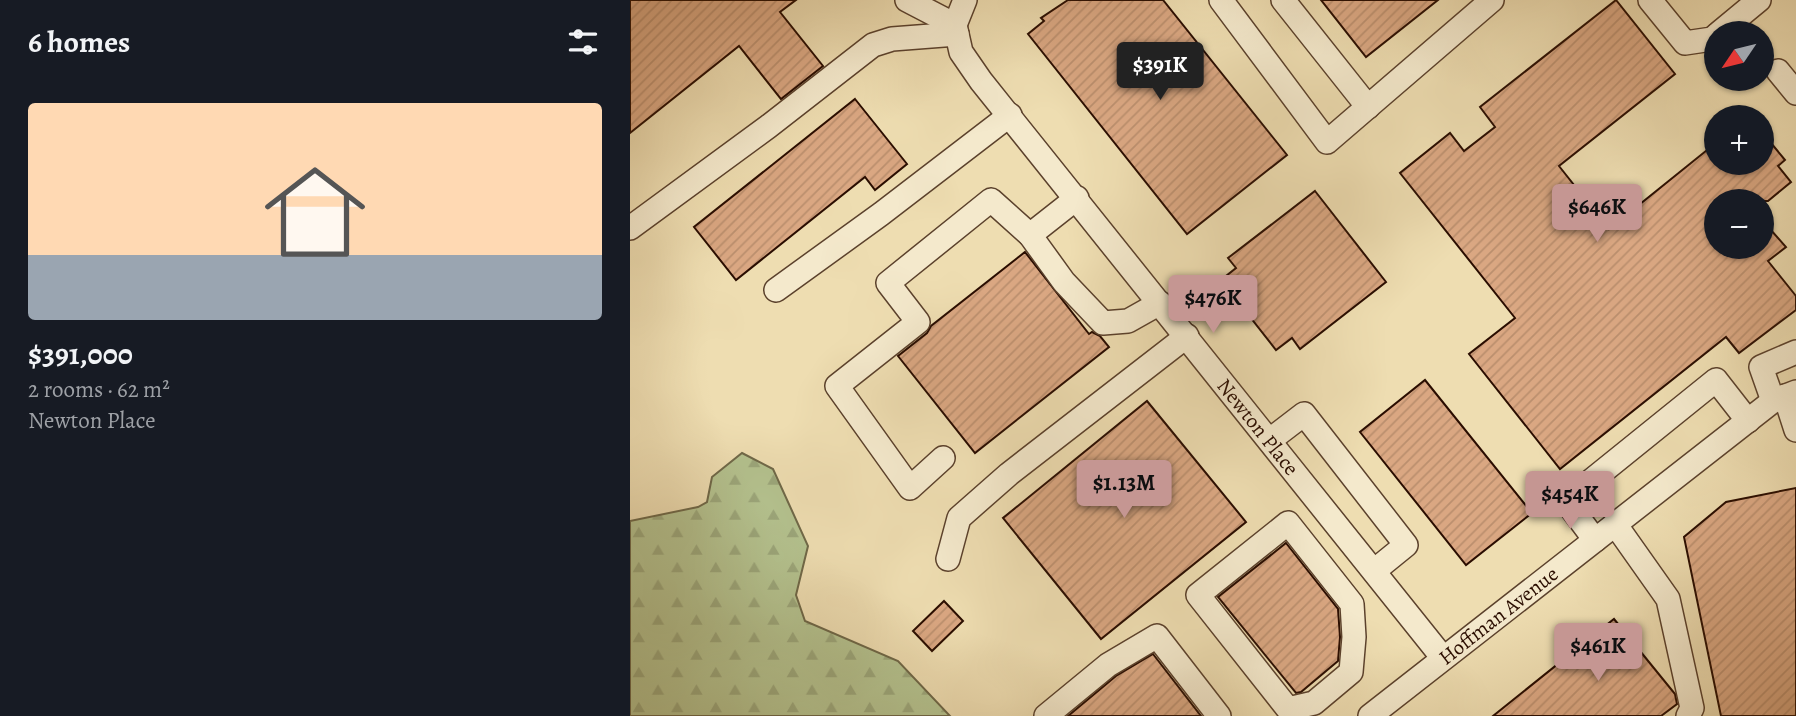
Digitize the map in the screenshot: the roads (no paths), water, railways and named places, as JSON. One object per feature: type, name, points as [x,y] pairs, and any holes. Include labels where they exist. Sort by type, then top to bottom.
[{"type":"street","points":[[907,0],[956,29]]},
{"type":"street","points":[[956,29],[965,0]]},
{"type":"street","points":[[1221,0],[1327,142],[1492,0]]},
{"type":"street","points":[[1283,0],[1368,107]]},
{"type":"street","points":[[1650,0],[1685,43],[1704,40]]},
{"type":"street","points":[[1734,21],[1759,0]]},
{"type":"street","points":[[630,228],[769,126],[873,45],[892,39],[956,29]]},
{"type":"street","name":"Newton Place","points":[[956,29],[961,52],[981,80],[1443,658]]},
{"type":"street","points":[[1778,71],[1796,93]]},
{"type":"street","points":[[776,290],[1010,115]]},
{"type":"street","points":[[1030,235],[1077,198]]},
{"type":"street","points":[[943,458],[910,488],[837,386],[918,322],[888,283],[991,200],[1030,235],[1064,282],[1103,323],[1128,321],[1160,303]]},
{"type":"street","points":[[948,559],[959,518],[1009,474],[1187,336]]},
{"type":"street","points":[[1796,352],[1761,367],[1785,396],[1796,430]]},
{"type":"street","points":[[1595,540],[1566,501],[1716,380],[1748,421]]},
{"type":"street","name":"Hoffman Avenue","points":[[1383,712],[1443,658],[1748,421],[1785,396]]},
{"type":"street","points":[[1270,440],[1304,414],[1406,545],[1374,571]]},
{"type":"street","points":[[1288,523],[1352,604],[1354,637],[1351,672],[1318,710],[1288,709],[1198,595],[1288,523]]},
{"type":"street","points":[[1615,524],[1668,598],[1692,708],[1688,716]]},
{"type":"street","points":[[1046,716],[1108,665],[1157,636],[1219,716]]}]
